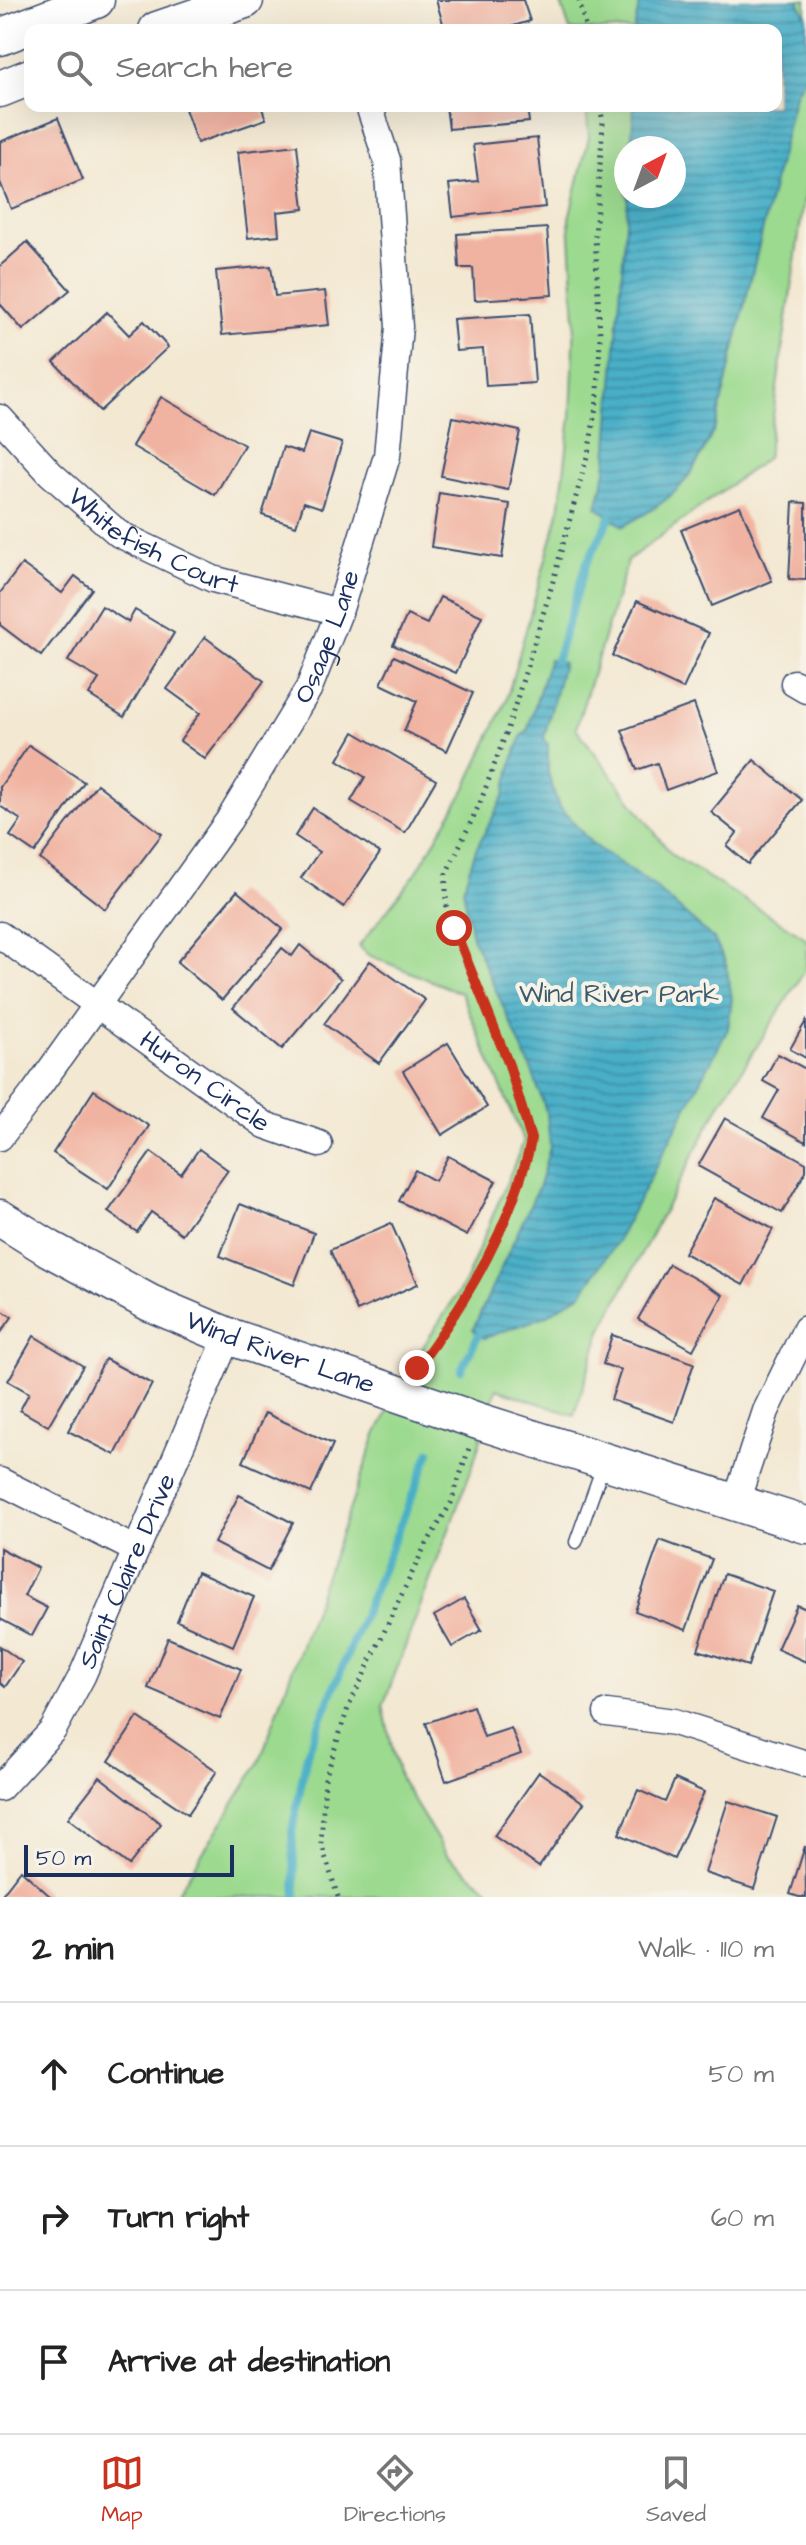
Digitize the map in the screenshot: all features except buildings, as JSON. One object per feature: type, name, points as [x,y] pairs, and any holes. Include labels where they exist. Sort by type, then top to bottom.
[{"type":"street","points":[[34,24],[96,0]]},
{"type":"street","points":[[175,24],[245,0]]},
{"type":"street","points":[[0,37],[24,28]]},
{"type":"street","points":[[0,89],[24,79]]},
{"type":"street","name":"Osage Lane","points":[[0,1137],[229,820],[309,688],[339,612],[387,456],[399,327],[387,160],[371,112]]},
{"type":"street","name":"Whitefish Court","points":[[0,418],[51,474],[119,534],[213,579],[339,612]]},
{"type":"street","name":"Huron Circle","points":[[0,935],[265,1125],[319,1144]]},
{"type":"street","name":"Wind River Lane","points":[[0,1218],[150,1303],[228,1336],[806,1525]]},
{"type":"street","points":[[736,1502],[766,1411],[806,1329]]},
{"type":"street","name":"Saint Claire Drive","points":[[0,1788],[53,1730],[82,1676],[228,1336]]},
{"type":"street","points":[[0,1481],[136,1550]]},
{"type":"street","points":[[607,1713],[674,1722],[806,1764]]},
{"type":"lane","points":[[576,1542],[605,1461]]},
{"type":"path","points":[[579,0],[585,24]]},
{"type":"path","points":[[417,1368],[456,1315],[489,1256],[511,1207],[530,1150],[528,1124],[509,1065],[446,905],[446,874],[480,803],[508,728],[589,449],[598,395],[600,336],[595,236],[601,112]]},
{"type":"path","points":[[338,1897],[321,1843],[325,1779],[348,1708],[423,1550],[451,1503],[470,1445]]},
{"type":"green space","name":"Wind River Park","points":[[560,0],[806,0],[806,185],[767,458],[628,560],[576,728],[672,855],[806,938],[806,969],[719,1106],[601,1331],[574,1415],[496,1389],[473,1465],[383,1706],[399,1777],[447,1855],[498,1897],[175,1897],[259,1763],[376,1435],[415,1359],[465,1282],[524,1141],[461,993],[368,955],[359,946],[416,873],[465,790],[506,701],[559,512],[571,417],[575,320],[569,218],[589,137],[587,112],[782,112],[782,24],[568,24]]},
{"type":"water","points":[[640,0],[798,0],[806,16],[806,74],[795,94],[716,425],[699,460],[681,486],[657,506],[623,526],[597,507],[606,471],[627,208],[686,208],[686,136],[632,136],[634,112],[782,112],[782,24],[635,24]]},
{"type":"water","points":[[549,659],[563,663],[544,738],[548,744],[548,773],[558,805],[593,845],[651,884],[714,939],[726,964],[732,998],[728,1029],[616,1243],[582,1293],[546,1316],[485,1338],[478,1336],[473,1329],[539,1186],[550,1147],[547,1114],[532,1071],[472,937],[463,889],[476,849],[504,796],[512,763],[522,735],[527,732]]},
{"type":"waterway","points":[[556,661],[586,564],[610,518]]},
{"type":"waterway","points":[[461,1370],[478,1336]]},
{"type":"waterway","points":[[296,1897],[292,1832],[307,1754],[430,1452]]},
{"type":"route","points":[[417,1368],[456,1315],[489,1256],[511,1207],[531,1139],[509,1065],[454,928]]}]
